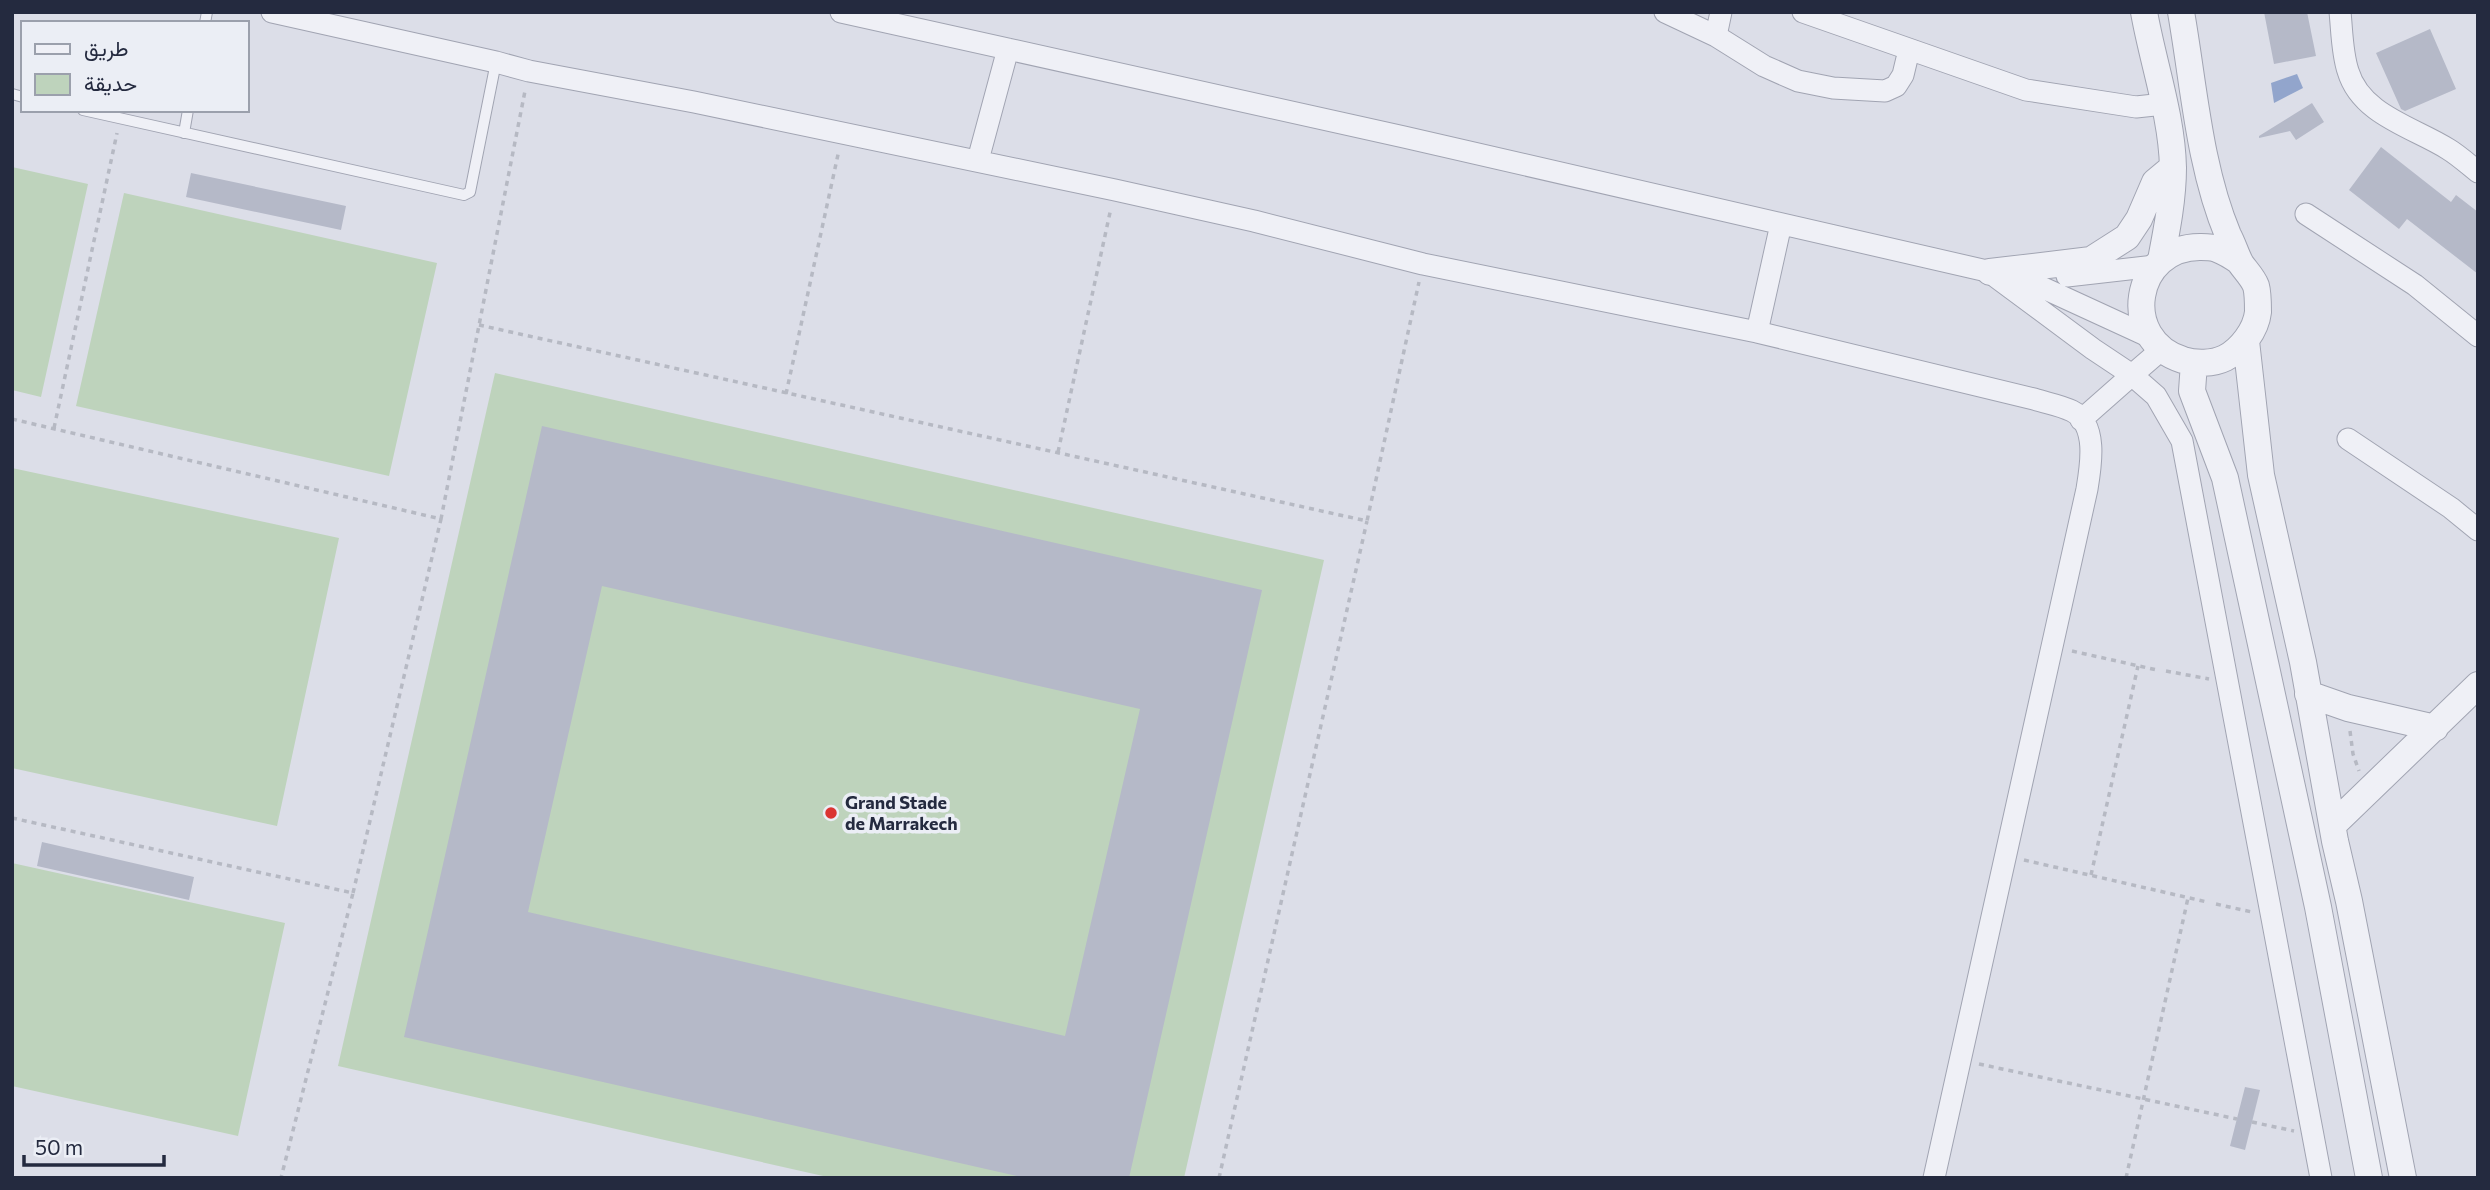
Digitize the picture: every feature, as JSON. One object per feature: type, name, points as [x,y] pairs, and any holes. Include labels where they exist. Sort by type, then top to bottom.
[{"type":"street","points":[[272,12],[529,71],[842,132],[1115,190],[1254,221],[1423,264],[1756,332],[2074,411],[2088,428],[2090,470],[1934,1178]]},
{"type":"street","points":[[841,12],[2026,280],[2155,343],[2170,356],[2194,363],[2224,359],[2246,341],[2258,314],[2256,286],[2240,262],[2219,213],[2203,146],[2181,12]]},
{"type":"street","points":[[1665,12],[1716,36],[1764,66],[1798,81],[1833,88],[1885,92],[1896,86],[1909,50]]},
{"type":"street","points":[[1716,36],[1721,12]]},
{"type":"street","points":[[1803,12],[2026,90],[2136,107],[2164,104]]},
{"type":"street","points":[[2144,12],[2164,104],[2172,167],[2168,221],[2158,263],[2143,288],[2141,313],[2155,343]]},
{"type":"street","points":[[2340,12],[2348,71],[2356,91],[2388,117],[2449,149],[2478,172]]},
{"type":"street","points":[[978,160],[1008,49]]},
{"type":"street","points":[[1990,272],[2091,260],[2127,237],[2139,219],[2155,182],[2172,167]]},
{"type":"street","points":[[2306,214],[2415,285],[2478,336]]},
{"type":"street","points":[[1756,332],[1781,224]]},
{"type":"street","points":[[2026,280],[2158,263],[2187,247],[2215,248],[2240,262]]},
{"type":"street","points":[[1990,272],[2132,375],[2156,396],[2182,441],[2321,1178]]},
{"type":"street","points":[[2246,341],[2261,475],[2308,694],[2403,1178]]},
{"type":"street","points":[[2081,420],[2132,375],[2155,343]]},
{"type":"street","points":[[2194,363],[2192,391],[2225,478],[2318,907],[2369,1178]]},
{"type":"street","points":[[2348,439],[2451,508],[2478,530]]},
{"type":"street","points":[[2333,825],[2478,685]]},
{"type":"street","points":[[2308,694],[2347,708],[2435,728]]},
{"type":"lane","points":[[92,112],[464,195],[470,192],[496,62]]},
{"type":"lane","points":[[184,133],[188,112]]},
{"type":"path","points":[[281,1178],[353,893],[441,519],[529,71]]},
{"type":"path","points":[[54,428],[120,118]]},
{"type":"path","points":[[786,394],[842,132]]},
{"type":"path","points":[[1058,453],[1115,190]]},
{"type":"path","points":[[1219,1178],[1423,264]]},
{"type":"path","points":[[479,325],[1367,521]]},
{"type":"path","points":[[12,419],[441,519]]},
{"type":"path","points":[[2053,647],[2157,670]]},
{"type":"path","points":[[2091,875],[2138,666]]},
{"type":"path","points":[[2166,671],[2228,683]]},
{"type":"path","points":[[2347,708],[2357,768],[2371,791]]},
{"type":"path","points":[[12,817],[353,893]]},
{"type":"path","points":[[2005,855],[2207,902]]},
{"type":"path","points":[[2126,1178],[2188,898]]},
{"type":"path","points":[[2216,904],[2272,916]]},
{"type":"path","points":[[1959,1059],[2236,1119]]},
{"type":"path","points":[[2252,1122],[2313,1135]]},
{"type":"green space","points":[[12,167],[88,184],[41,397],[12,390]]},
{"type":"green space","points":[[124,193],[437,263],[389,476],[76,406]]},
{"type":"green space","name":"Grand Stade de Marrakech","points":[[495,373],[1324,560],[1184,1178],[832,1178],[338,1066]]},
{"type":"green space","points":[[12,468],[339,538],[277,826],[12,768]]},
{"type":"green space","points":[[12,863],[285,923],[238,1136],[12,1086]]},
{"type":"water","points":[[2297,74],[2303,88],[2274,103],[2271,83]]},
{"type":"building","points":[[2264,12],[2307,12],[2316,56],[2274,64]]},
{"type":"building","points":[[2430,29],[2456,89],[2405,111],[2401,109],[2376,53]]},
{"type":"building","points":[[2312,103],[2324,122],[2296,140],[2290,131],[2259,138],[2259,136]]},
{"type":"building","points":[[2381,147],[2451,202],[2456,195],[2478,212],[2478,274],[2407,219],[2399,229],[2349,190]]},
{"type":"building","points":[[191,173],[346,206],[341,230],[186,197]]},
{"type":"building","points":[[542,426],[1262,590],[1129,1178],[1026,1178],[404,1037]],"holes":[[[602,586],[1140,709],[1065,1036],[528,912]]]},
{"type":"building","points":[[42,842],[194,877],[189,900],[37,866]]},
{"type":"building","points":[[2245,1087],[2260,1090],[2245,1150],[2230,1146]]},
{"type":"place","name":"Grand Stade de Marrakech","points":[[831,813]]}]
